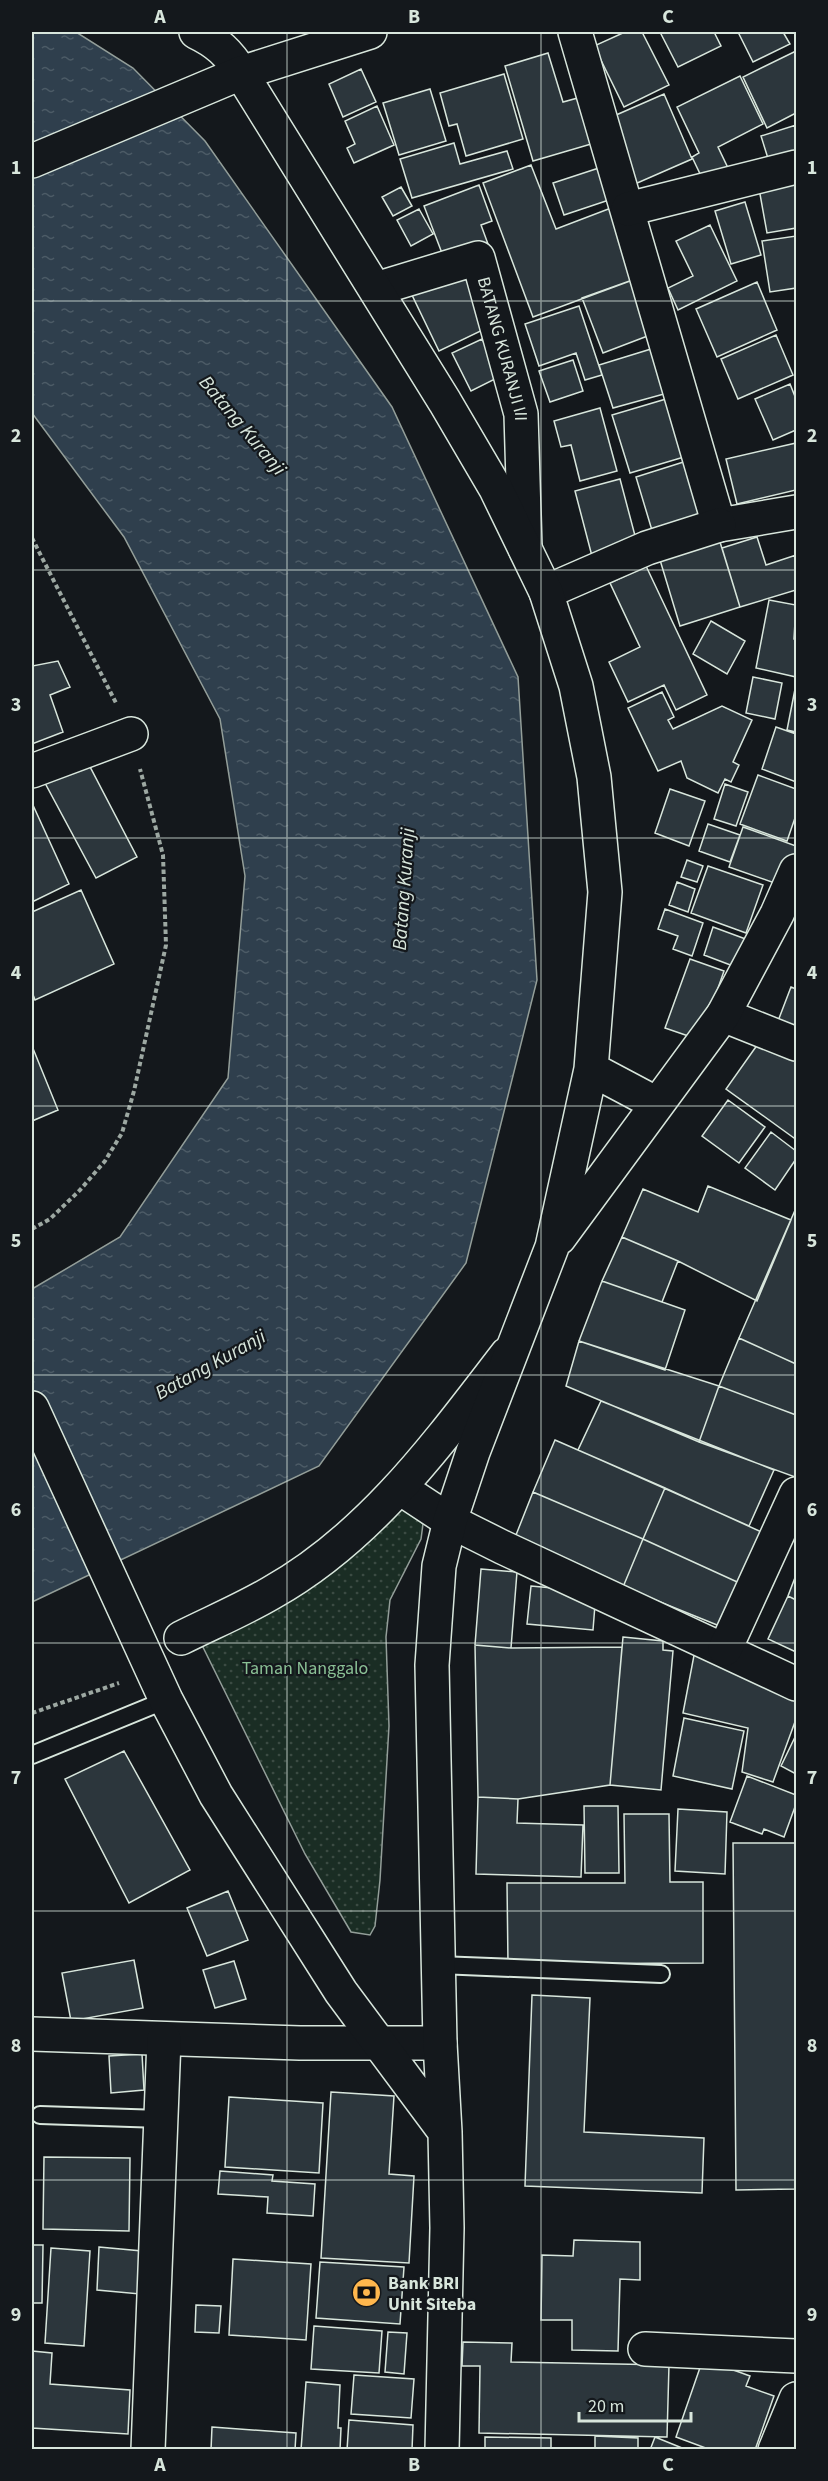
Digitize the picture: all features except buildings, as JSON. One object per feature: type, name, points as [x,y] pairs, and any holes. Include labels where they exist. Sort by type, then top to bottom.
[{"type":"main road","points":[[200,32],[217,42],[229,54],[376,289],[490,479],[546,592],[576,686],[594,777],[604,881],[599,991],[591,1069],[552,1247],[512,1348],[450,1521],[439,1566],[432,1665],[440,2043],[447,2229],[442,2450]]},
{"type":"main road","points":[[32,161],[241,73],[370,32]]},
{"type":"main road","points":[[575,32],[718,525]]},
{"type":"main road","points":[[628,209],[796,167]]},
{"type":"main road","name":"BATANG KURANJI III","points":[[376,289],[478,258],[521,414],[525,548]]},
{"type":"main road","points":[[546,592],[647,548],[718,525],[796,512]]},
{"type":"main road","points":[[32,771],[131,734]]},
{"type":"main road","points":[[552,1247],[723,1015],[777,914],[796,871]]},
{"type":"main road","points":[[723,1015],[796,1044]]},
{"type":"main road","points":[[591,1069],[657,1104]]},
{"type":"main road","points":[[181,1638],[272,1593],[345,1540],[400,1488],[512,1348]]},
{"type":"main road","points":[[32,1408],[166,1700],[216,1795],[296,1923],[378,2044],[445,2132]]},
{"type":"main road","points":[[400,1488],[450,1521],[796,1684]]},
{"type":"main road","points":[[725,1649],[796,1494]]},
{"type":"main road","points":[[32,2034],[378,2044],[440,2043]]},
{"type":"main road","points":[[148,2450],[164,2039]]},
{"type":"main road","points":[[645,2349],[796,2356]]},
{"type":"main road","points":[[775,2450],[796,2399]]},
{"type":"lane","points":[[32,1755],[166,1700]]},
{"type":"lane","points":[[439,1965],[661,1974]]},
{"type":"lane","points":[[40,2115],[160,2119]]},
{"type":"path","points":[[32,538],[131,734],[163,855],[166,945],[134,1091],[122,1132],[105,1161],[80,1190],[50,1219],[32,1229]]},
{"type":"path","points":[[32,1713],[117,1684],[152,1666]]},
{"type":"green space","name":"Taman Nanggalo","points":[[395,1493],[423,1524],[421,1539],[390,1600],[386,1637],[389,1726],[380,1880],[375,1926],[370,1935],[351,1932],[305,1854],[195,1631]]},
{"type":"water","name":"Batang Kuranji","points":[[32,32],[76,32],[133,68],[205,141],[392,407],[518,677],[537,980],[466,1263],[319,1466],[32,1602],[32,1289],[120,1237],[228,1078],[245,876],[220,719],[124,537],[32,413]]},
{"type":"place","name":"Bank BRI Unit Siteba","points":[[367,2293]]}]
